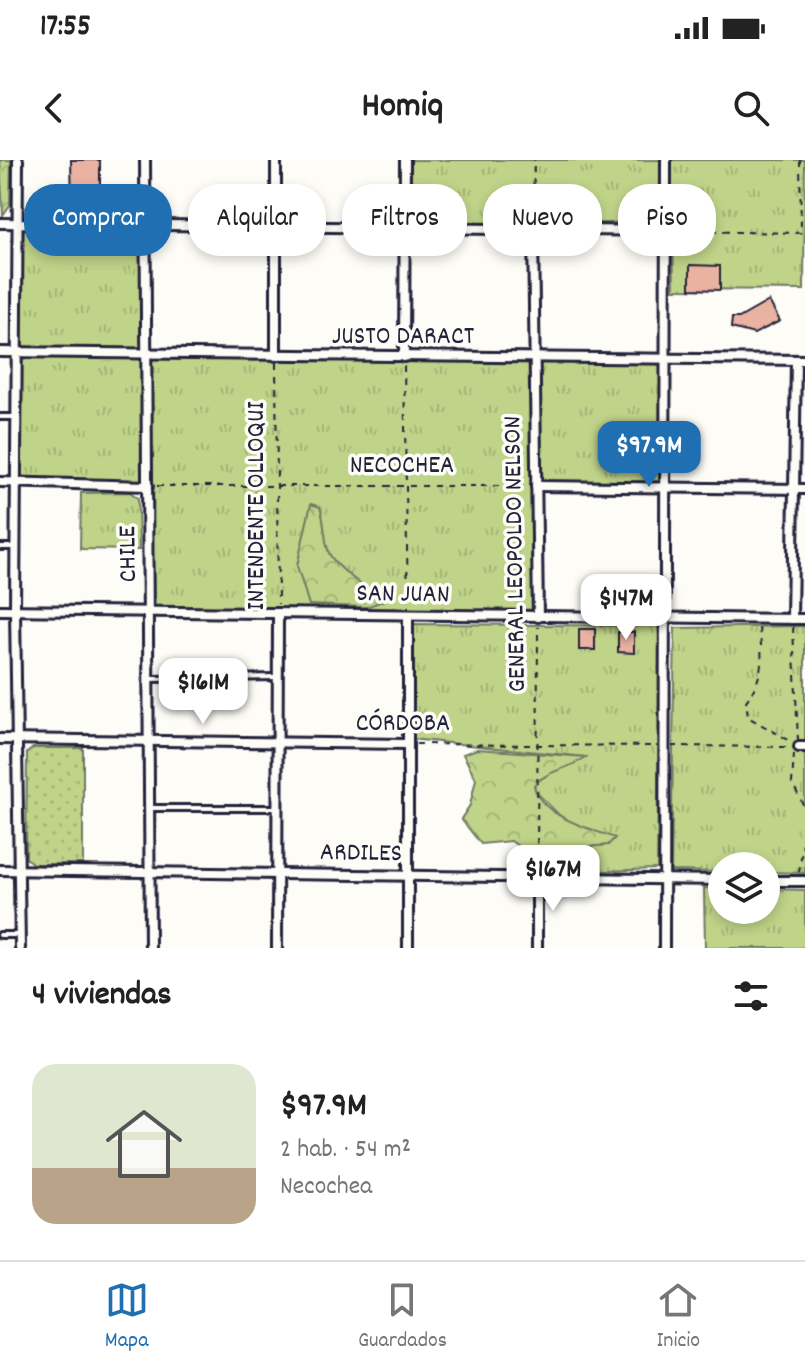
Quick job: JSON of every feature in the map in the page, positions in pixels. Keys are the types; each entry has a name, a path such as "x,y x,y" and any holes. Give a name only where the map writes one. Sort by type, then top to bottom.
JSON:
{"street":[{"path":"18,160 15,610 20,948"},
{"name":"CHILE","path":"145,160 145,184"},
{"path":"276,160 276,184"},
{"path":"405,160 405,184"},
{"path":"666,160 666,184"},
{"path":"0,223 24,223"},
{"name":"CHILE","path":"145,256 150,948"},
{"path":"275,256 276,356"},
{"path":"404,357 405,256"},
{"name":"GENERAL LEOPOLDO NELSON","path":"533,256 538,617"},
{"path":"664,948 666,256"},
{"name":"JUSTO DARACT","path":"0,352 800,360"},
{"path":"792,619 793,489 800,360"},
{"path":"0,482 148,486"},
{"path":"536,486 805,489"},
{"name":"SAN JUAN","path":"0,610 805,619"},
{"name":"INTENDENTE OLLOQUI","path":"277,948 275,808 278,613"},
{"path":"408,616 408,948"},
{"name":"CÓRDOBA","path":"0,739 407,744"},
{"name":"ARDILES","path":"0,870 708,880"},
{"path":"537,878 537,948"},
{"path":"780,881 801,881"}],"lane":[{"path":"0,417 17,417"},
{"path":"0,547 16,547"},
{"path":"150,679 278,677"},
{"path":"149,808 275,808"},
{"path":"0,935 20,935"}],"path":[{"path":"534,160 534,184"},
{"path":"716,232 803,233 800,160"},
{"name":"INTENDENTE OLLOQUI","path":"276,356 278,613"},
{"path":"404,357 408,616"},
{"name":"NECOCHEA","path":"148,486 536,486"},
{"name":"GENERAL LEOPOLDO NELSON","path":"537,878 538,617"},
{"path":"758,619 761,672 759,683 746,701 748,717 802,747"},
{"path":"792,619 802,747 790,770 795,794 805,808"},
{"name":"CÓRDOBA","path":"407,744 802,747"},
{"path":"801,881 805,828"}],"green space":[{"path":"0,160 11,160 10,205 3,215"},
{"path":"411,160 805,160 804,290 674,289 674,256 716,256 716,184 618,184 618,223 602,223 602,184 483,184 483,223 467,223 467,184 411,184"},
{"path":"18,223 24,223 24,256 145,256 147,354 666,359 665,487 536,487 538,617 150,613 148,486 17,482"},
{"path":"130,492 138,498 139,550 80,549 81,493"},
{"path":"311,504 320,507 327,545 336,563 383,601 366,607 309,605 297,566"},
{"path":"413,624 660,626 657,869 578,872 585,847 607,845 591,829 577,826 559,815 536,792 534,785 552,772 585,757 411,739"},
{"path":"805,626 805,873 780,872 780,852 708,852 708,872 671,871 675,628"},
{"path":"33,748 83,748 83,864 33,864 26,858 27,753"},
{"path":"477,749 586,757 534,785 538,796 555,813 615,838 608,845 585,847 578,872 518,872 522,849 511,841 481,844 461,819 470,805 476,779 463,754"},
{"path":"704,888 708,888 708,924 780,924 780,889 805,890 805,948 705,948"}],"building":[{"path":"71,160 100,160 100,184 72,184"},
{"path":"690,265 720,266 720,290 690,289"},
{"path":"769,301 780,321 754,334 731,328 732,318 739,318"},
{"path":"579,629 595,629 595,650 579,650"},
{"path":"618,632 634,632 634,653 618,652"}]}
